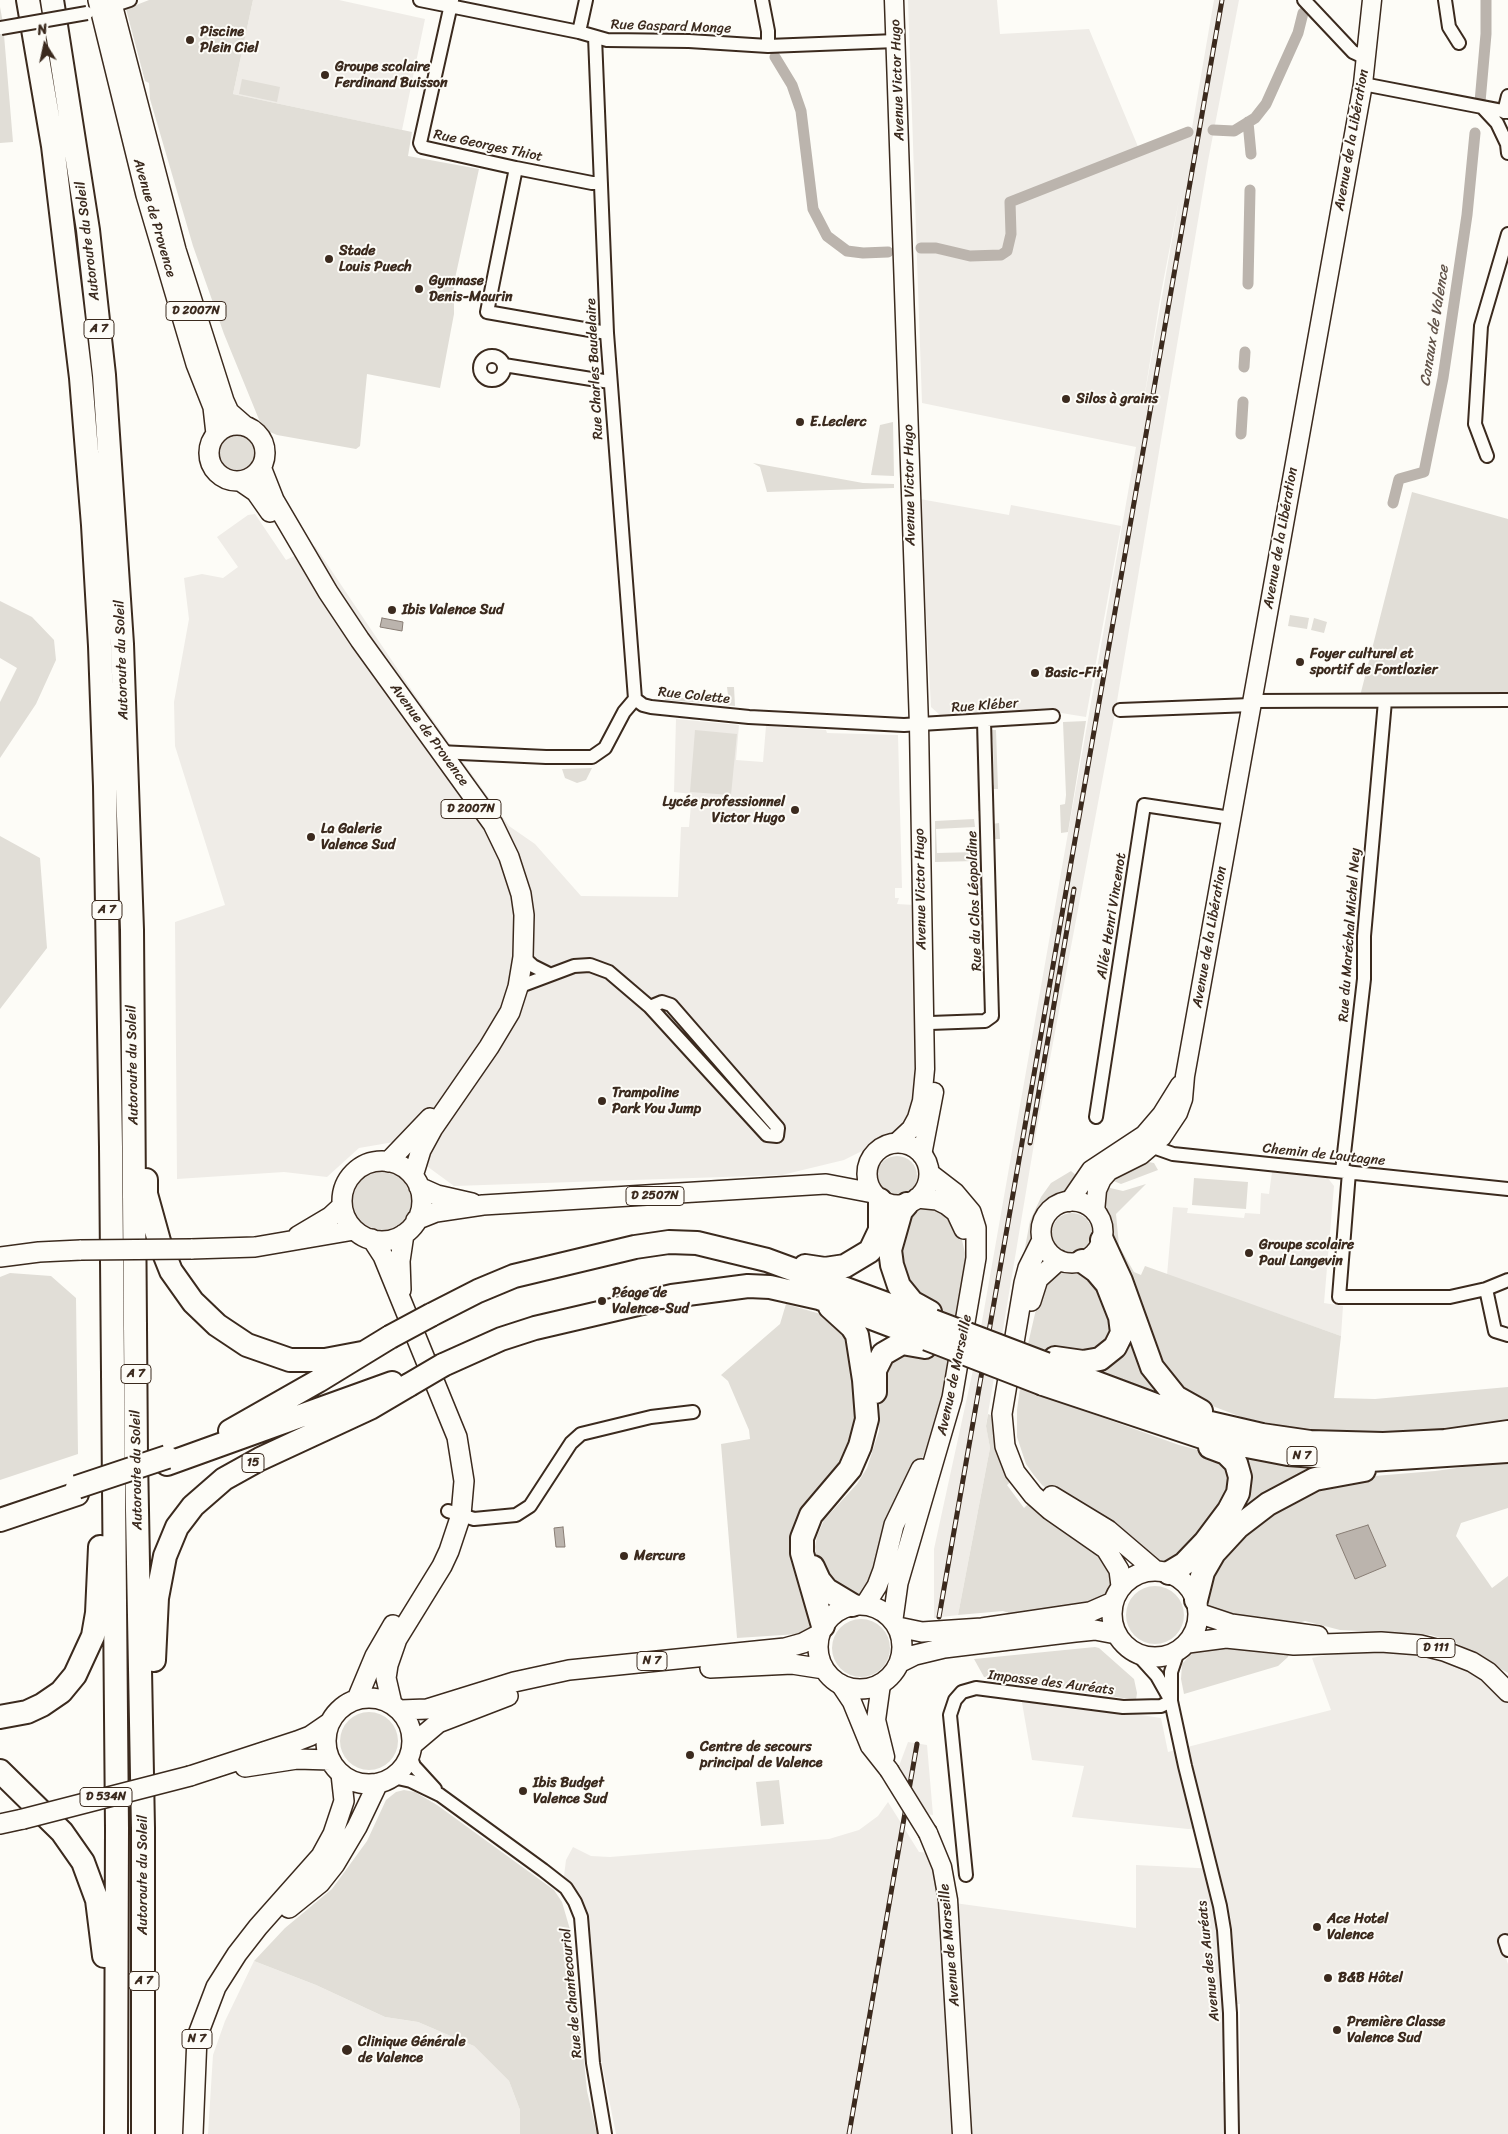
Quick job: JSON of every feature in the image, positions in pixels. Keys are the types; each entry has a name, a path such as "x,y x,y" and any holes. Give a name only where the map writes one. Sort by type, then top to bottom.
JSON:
{"highway":[{"name":"Autoroute du Soleil","path":"28,0 65,232 81,378 94,535 105,795 117,1828 115,2134"},
{"name":"Autoroute du Soleil","path":"52,0 88,230 104,375 122,644 132,930 136,1457 143,1818 143,2134"},
{"path":"132,930 146,1194 159,1241 171,1271 185,1292 209,1318 234,1337 264,1352 290,1360 312,1361 362,1353"},
{"path":"167,1461 214,1439 431,1315 478,1291 514,1276 635,1247 668,1242 697,1243 767,1260 825,1269 845,1266 859,1259 870,1250 880,1230 876,1196"},
{"path":"912,1201 901,1211 890,1250 892,1265 899,1286 930,1330"},
{"name":"N 7","path":"1102,1240 1120,1281 1145,1352 1152,1367 1168,1389 1197,1410 1310,1442"},
{"path":"767,1260 930,1330 999,1356"},
{"path":"1045,1368 1100,1359 1112,1350 1120,1338 1122,1329 1120,1317 1107,1284 1096,1271 1082,1261"},
{"name":"15","path":"143,1818 157,1598 165,1556 177,1527 208,1492 224,1479 370,1408 408,1382 446,1363 520,1332 699,1291 748,1286 770,1287 820,1298"},
{"path":"820,1298 930,1330"},
{"path":"820,1298 845,1320 857,1335 867,1404 864,1433 855,1458 844,1477 811,1515 802,1538 802,1553 822,1630"},
{"path":"858,1605 838,1598 819,1580 814,1570 810,1550 813,1533 822,1516 854,1480 868,1453 874,1431 875,1370 880,1358 891,1348 930,1330"},
{"name":"N 7","path":"930,1330 976,1338 999,1356 1045,1368 1193,1419 1262,1434 1310,1442 1506,1445"},
{"path":"0,1717 26,1712 42,1705 60,1692 75,1675 93,1636 97,1613 102,1495 112,1349"},
{"name":"N 7","path":"1045,1368 1107,1406 1205,1438 1256,1449 1318,1458 1370,1460 1506,1445"},
{"path":"0,1520 77,1491 408,1382"},
{"path":"1107,1406 1171,1433 1226,1452 1232,1457 1238,1469 1240,1484 1230,1510 1194,1554 1162,1572"},
{"name":"N 7","path":"1197,1606 1203,1572 1221,1544 1268,1504 1300,1485 1315,1479 1353,1471 1433,1466 1506,1445"},
{"path":"0,1512 77,1491"},
{"path":"0,1771 62,1832 83,1862 91,1882 101,1923 105,1963 107,2073 115,2134"}],"main road":[{"name":"Avenue Victor Hugo","path":"894,0 919,725 925,1069 917,1118 910,1129 896,1143"},
{"name":"Avenue de la Libération","path":"1095,1212 1097,1190 1102,1179 1149,1140 1185,1076 1362,84 1372,0"},
{"name":"Avenue de Provence","path":"106,5 176,250 224,401 229,412 245,426"},
{"name":"Avenue de Provence","path":"106,5 146,195 196,364 213,407 216,434"},
{"path":"229,426 245,426 253,430 264,444 264,460 261,467 248,479 240,481 222,477 212,467 208,453 216,434 229,426"},
{"name":"Avenue de Provence","path":"261,467 274,500 328,592 439,752 493,824 516,875 524,915 523,957 518,986 510,1012 426,1141 416,1182"},
{"name":"Avenue de Provence","path":"240,481 254,490 266,505 336,621 487,830 505,869 513,896 516,937 513,970 496,1020 478,1051 425,1124 388,1162"},
{"name":"Avenue Victor Hugo","path":"922,1155 934,1098 930,1023 924,969"},
{"name":"Avenue de la Libération","path":"1069,1202 1091,1170 1149,1140"},
{"path":"896,1143 914,1148 922,1155 929,1173 926,1187 912,1201 897,1205 876,1196 868,1184 868,1165 871,1158 882,1148 896,1143"},
{"path":"403,1307 400,1280 410,1227 421,1205 416,1182 398,1164 388,1162 370,1163 351,1176 345,1186 342,1206 346,1219 354,1230 372,1239 388,1240 410,1227"},
{"name":"D 2507N","path":"826,1184 868,1165"},
{"name":"Avenue de Marseille","path":"895,1623 898,1584 952,1398 976,1258 976,1228 970,1212 955,1192 929,1173"},
{"name":"D 2507N","path":"416,1182 437,1195 483,1205"},
{"name":"D 2507N","path":"410,1227 436,1212 483,1205 826,1184 876,1196"},
{"name":"Avenue de Marseille","path":"858,1605 877,1586 894,1525 940,1425 969,1277 969,1246 959,1218 952,1208 942,1203 912,1201"},
{"path":"1042,1240 1046,1248 1059,1260 1066,1262 1082,1261 1094,1253 1102,1240 1102,1225 1095,1212 1079,1202 1060,1204 1047,1215 1043,1223 1042,1240 1028,1268 1024,1283 1002,1414 1005,1446 1016,1472 1033,1495 1050,1510 1106,1549 1119,1570 1112,1624 1116,1634 1122,1643 1138,1655 1158,1658 1183,1647 1194,1634 1197,1606 1185,1584 1162,1572 1108,1530 1063,1504 1040,1487 1026,1471 1018,1456 1012,1427 1012,1411 1028,1316 1038,1279 1059,1260"},
{"path":"281,1244 312,1229 342,1206"},
{"path":"0,1257 39,1252 81,1250 255,1247 354,1230"},
{"path":"372,1239 383,1256 440,1401 457,1437 464,1482 442,1566 398,1639 388,1665 386,1678 396,1707 410,1726 411,1750 400,1771 386,1780 365,1784 352,1781 335,1767 326,1748 326,1735 329,1724 336,1713 346,1704 358,1699 376,1698 396,1707"},
{"path":"358,1699 389,1630 431,1561 455,1513"},
{"path":"895,1623 902,1645 899,1663 895,1672 881,1684 868,1688 854,1688 840,1684 824,1668 819,1652 822,1630 839,1610 858,1605 875,1607 895,1623 922,1632 982,1628 1090,1612 1117,1594 1131,1578 1143,1572 1162,1572"},
{"name":"D 111","path":"1197,1606 1231,1624 1295,1632 1352,1642"},
{"name":"N 7","path":"396,1707 427,1710 514,1682 560,1672 785,1648 802,1643 822,1630"},
{"path":"899,1663 916,1655 972,1645 1095,1630 1116,1634"},
{"name":"D 111","path":"1183,1647 1219,1638 1294,1645 1352,1642 1403,1643 1444,1650 1472,1662 1488,1672 1508,1692"},
{"name":"N 7","path":"411,1750 438,1723 488,1703 555,1684 737,1666 792,1664 824,1668"},
{"name":"Avenue de Marseille","path":"840,1684 852,1702 870,1746 889,1770 928,1833 942,1866 948,1900 962,2134"},
{"name":"Avenue de Marseille","path":"881,1684 876,1720 879,1741 889,1770"},
{"name":"D 534N","path":"0,1824 190,1776 310,1736 329,1724"},
{"name":"D 534N","path":"190,1776 297,1759 335,1767"},
{"name":"N 7","path":"192,2134 197,2037 216,1987 237,1954 258,1927 321,1856 333,1834 344,1801 335,1767"},
{"name":"N 7","path":"258,1927 291,1907 320,1883 335,1864 386,1780"}],"street":[{"name":"Rue Gaspard Monge","path":"420,0 451,4 595,37 627,42 689,41 768,46 896,41"},
{"path":"579,32 586,0"},
{"path":"762,0 768,31 768,46"},
{"path":"1304,0 1352,52 1366,58"},
{"path":"1444,0 1449,27 1458,43"},
{"name":"Rue Georges Thiot","path":"451,4 420,143 422,147 516,168 592,183 601,183"},
{"path":"0,28 106,5"},
{"name":"Rue Charles Baudelaire","path":"595,37 607,333 635,699"},
{"path":"1362,84 1506,112 1508,96"},
{"path":"1483,108 1497,123 1507,144 1508,153"},
{"path":"516,168 487,312 607,333"},
{"path":"1487,456 1475,424 1482,326 1508,234"},
{"path":"504,365 610,382"},
{"path":"439,752 482,755 592,757 606,748 624,712 635,699"},
{"name":"Rue Colette","path":"635,699 643,705 651,707 749,717 919,725"},
{"path":"1120,710 1252,703 1508,700"},
{"name":"Rue du Maréchal Michel Ney","path":"1385,701 1364,936 1364,979 1346,1172 1339,1297 1450,1297 1486,1289"},
{"name":"Rue Kléber","path":"919,725 1053,716"},
{"name":"Rue du Clos Léopoldine","path":"930,1023 985,1021 992,1016 984,721"},
{"path":"457,775 462,765 469,759 482,755"},
{"name":"Allée Henri Vincenot","path":"1096,1118 1144,805 1231,818"},
{"path":"523,957 533,966 549,974"},
{"path":"518,986 574,966 598,967 618,979 650,1007 767,1136 776,1136 778,1128 671,1005 662,1002 650,1007"},
{"name":"Chemin de Lautagne","path":"1149,1140 1173,1154 1508,1189"},
{"path":"1508,1280 1486,1289 1494,1331 1508,1335"},
{"path":"455,1513 474,1519 508,1517 524,1512 530,1506 571,1443 581,1434 651,1417 693,1412"},
{"name":"Avenue des Auréats","path":"1183,1647 1171,1672 1171,1701 1184,1762 1220,1906 1230,2013 1232,2134"},
{"name":"Avenue des Auréats","path":"1138,1655 1157,1676 1171,1701"},
{"name":"Impasse des Auréats","path":"966,1875 950,1715 955,1700 962,1692 976,1688 1123,1707 1162,1706 1171,1701"},
{"name":"Rue de Chantecouriol","path":"411,1750 414,1766 440,1795"},
{"name":"Rue de Chantecouriol","path":"386,1780 411,1781 440,1795 566,1888 575,1902 581,1917 593,2063 605,2134"}],"shaded area":[{"name":"Stade Louis Puech","path":"149,0 253,0 233,94 412,132 408,156 479,169 454,283 454,314 440,388 367,374 360,446 356,449 277,435 268,431 260,422 224,334 193,246 150,99 149,83 145,81 126,9"},
{"name":"Groupe scolaire Ferdinand Buisson","path":"253,0 339,0 425,19 402,130 233,94"},
{"path":"908,0 997,0 1000,34 1089,29 1139,149 1150,147 1178,130 1192,128 1214,0 1239,0 1208,161 1116,707 1034,1144 1002,1335 981,1327 1136,447 922,403","holes":["1179,200 1143,405 1161,293"]},
{"path":"0,7 13,142 0,143"},
{"path":"242,79 280,87 277,102 239,94"},
{"path":"893,422 894,476 871,475 880,425"},
{"path":"237,434 244,435 250,439 254,445 254,459 250,465 244,469 237,470 230,469 224,465 220,459 219,452 220,445 224,439 230,435"},
{"path":"753,463 863,483 894,484 894,488 767,492 760,467"},
{"path":"1412,492 1508,519 1508,700 1359,700"},
{"path":"920,499 1009,515 1011,505 1121,526 1086,717 1049,711 941,716 931,707"},
{"path":"255,514 286,560 315,546 413,692 509,826 535,844 581,896 678,897 681,827 689,827 692,794 674,792 676,719 739,725 736,760 763,762 766,726 826,730 827,733 898,735 902,888 895,888 895,898 899,898 897,904 914,905 916,1090 912,1110 894,1135 844,1160 782,1175 454,1186 394,1142 359,1148 327,1177 284,1172 177,1179 175,922 225,905 175,746 174,702 189,619 184,578 202,574 223,578 238,567 217,537 248,515"},
{"path":"0,601 32,617 54,640 56,660 36,704 0,758 0,702 17,668 0,658"},
{"path":"1290,615 1309,618 1307,629 1288,626"},
{"path":"382,618 403,622 402,631 380,627"},
{"path":"1314,618 1327,622 1324,633 1311,630"},
{"path":"727,687 734,687 735,706 724,705 728,695"},
{"path":"725,695 721,704 665,700 665,699"},
{"path":"1086,721 1068,832 1061,833 1060,805 1065,804 1066,795 1063,722"},
{"path":"695,730 737,734 731,795 690,792"},
{"path":"992,730 996,730 998,789 993,789 990,786 994,785 993,740 989,739"},
{"path":"976,732 979,732 981,811 978,811"},
{"path":"592,768 586,780 577,783 565,778 562,769"},
{"path":"974,819 975,827 936,829 937,853 976,852 976,861 935,862 935,821"},
{"path":"999,823 1000,839 994,839 992,824"},
{"path":"0,836 40,858 47,948 0,1009"},
{"path":"979,844 983,845 983,896 980,896"},
{"path":"981,906 983,906 986,965 982,966"},
{"path":"901,1156 908,1159 914,1165 917,1176 916,1184 908,1193 901,1196 893,1196 886,1193 878,1184 877,1172 880,1165 889,1157"},
{"path":"1143,1161 1154,1163 1158,1170 1121,1184 1111,1180"},
{"path":"1071,1171 1077,1176 1066,1193 1045,1203 1035,1219 1032,1243 1027,1255 1024,1253 1030,1221 1041,1197 1051,1183"},
{"path":"382,1172 393,1174 406,1185 411,1201 409,1212 398,1225 382,1230 371,1228 358,1217 353,1201 355,1190 366,1177"},
{"name":"Groupe scolaire Paul Langevin","path":"1272,1172 1327,1177 1334,1186 1324,1303 1343,1306 1341,1336 1167,1275 1173,1207 1188,1208 1187,1213 1244,1218 1245,1213 1260,1214 1261,1193 1269,1194"},
{"path":"1194,1178 1248,1182 1246,1209 1192,1205"},
{"path":"1146,1184 1116,1214 1119,1246 1134,1272 1141,1275 1145,1266 1341,1336 1334,1398 1375,1399 1508,1387 1508,1422 1396,1434 1310,1431 1244,1418 1202,1402 1174,1381 1163,1365 1112,1237 1109,1220 1103,1207 1106,1187 1123,1191"},
{"path":"920,1205 941,1207 959,1227 965,1253 966,1268 957,1316 923,1303 910,1294 898,1242 910,1211"},
{"path":"1076,1213 1083,1216 1089,1222 1092,1233 1091,1241 1083,1250 1076,1253 1068,1253 1061,1250 1053,1241 1052,1229 1055,1222 1064,1214"},
{"path":"1055,1271 1080,1271 1096,1280 1115,1333 1096,1354 1048,1351 1028,1344 1042,1283"},
{"path":"10,1273 51,1276 76,1298 78,1454 0,1480 0,1277"},
{"path":"786,1304 824,1315 847,1332 861,1409 851,1458 809,1508 812,1623 807,1631 798,1634 737,1638 721,1444 750,1439 749,1430 728,1381 721,1375 780,1324"},
{"path":"1128,1335 1168,1399 1092,1369"},
{"path":"923,1352 950,1361 936,1425 867,1590 859,1595 843,1594 817,1561 815,1547 817,1536 824,1520 857,1484 867,1468 879,1431 880,1380 893,1353"},
{"path":"973,1370 994,1378 986,1425 990,1448 958,1615 934,1618 934,1549"},
{"path":"1020,1388 1179,1445 1218,1455 1232,1471 1224,1506 1172,1563 1154,1561 1058,1497 1042,1485 1033,1474 1026,1464 1017,1437 1017,1410"},
{"path":"988,1414 998,1418 1015,1478 1007,1485 1024,1508 1033,1499 1108,1562 1112,1586 1100,1603 1014,1615 1003,1611 958,1615 990,1448 986,1426"},
{"path":"1241,1454 1330,1465 1242,1518"},
{"path":"1508,1461 1508,1508 1461,1523 1456,1536 1492,1588 1508,1576 1508,1673 1456,1643 1431,1635 1340,1630 1305,1621 1291,1625 1223,1614 1213,1610 1207,1604 1205,1592 1217,1557 1299,1493 1350,1478 1435,1471"},
{"path":"1368,1525 1386,1566 1355,1579 1336,1535"},
{"path":"563,1527 565,1547 556,1547 554,1528"},
{"path":"1149,1586 1161,1586 1176,1594 1184,1609 1184,1621 1176,1636 1161,1644 1149,1644 1134,1636 1126,1621 1126,1609 1134,1594"},
{"path":"855,1619 867,1619 882,1627 890,1642 890,1654 882,1669 867,1677 855,1677 840,1669 832,1654 832,1642 840,1627"},
{"path":"1203,1646 1290,1649 1288,1657 1278,1666 1184,1694 1181,1679 1182,1664 1193,1652"},
{"path":"1099,1648 1134,1679 1137,1693 1136,1700 984,1677 974,1659"},
{"path":"1348,1650 1412,1651 1434,1656 1468,1670 1508,1702 1508,1940 1501,1943 1508,1964 1508,2134 616,2134 597,2039 590,1931 586,1912 576,1891 564,1876 566,1860 573,1847 591,1856 610,1857 829,1839 859,1830 878,1816 888,1802 919,1852 929,1853 940,1901 1136,1928 1136,1865 1218,1869 1207,1828 1188,1829 1072,1817 1084,1766 1032,1760 1021,1697 1161,1718 1168,1752 1331,1710 1312,1658","holes":["1240,2004 1240,2080 1222,2082 1223,2005"]},
{"path":"363,1712 375,1712 385,1716 394,1725 398,1747 390,1762 375,1770 363,1770 353,1766 344,1757 340,1747 340,1735 344,1725 353,1716"},
{"path":"908,1742 927,1745 933,1815 926,1814 899,1766"},
{"path":"779,1780 784,1824 761,1826 756,1782"},
{"path":"404,1790 415,1792 437,1805 554,1890 562,1902 571,1933 587,2091 597,2134 520,2134 520,2110 509,2081 474,2046 418,2022 385,2017 316,1985 254,1961 285,1928 332,1889 367,1841 386,1800 396,1792"},
{"name":"Clinique Générale de Valence","path":"254,1961 316,1985 385,2017 418,2022 474,2046 509,2081 520,2110 520,2134 208,2134 213,2055 225,2021"}],"waterway":[{"name":"Canaux de Valence","path":"1480,102 1486,34 1486,0"},
{"path":"1213,130 1234,131 1255,118 1266,104 1298,33 1303,13"},
{"path":"775,57 792,85 801,111 813,209 827,236 847,251 863,253 888,252"},
{"path":"1248,122 1251,154"},
{"path":"921,248 936,248 970,256 1001,255 1007,251 1011,234 1010,202 1188,132"},
{"name":"Canaux de Valence","path":"1393,503 1399,479 1424,472 1443,378 1467,215 1475,133"},
{"path":"1248,284 1250,190"},
{"path":"1244,367 1245,352"},
{"path":"1241,434 1243,402"}],"railway":[{"path":"939,1617 1222,0"},
{"path":"1030,1143 1074,889"},
{"path":"849,2134 917,1744"}],"place":[{"name":"Piscine Plein Ciel","path":"190,40"},
{"name":"Groupe scolaire Ferdinand Buisson","path":"325,75"},
{"name":"Stade Louis Puech","path":"329,259"},
{"name":"Gymnase Denis-Maurin","path":"419,289"},
{"name":"Silos à grains","path":"1066,399"},
{"name":"E.Leclerc","path":"800,422"},
{"name":"Ibis Valence Sud","path":"392,610"},
{"name":"Foyer culturel et sportif de Fontlozier","path":"1300,662"},
{"name":"Basic-Fit","path":"1035,673"},
{"name":"Lycée professionnel Victor Hugo","path":"795,810"},
{"name":"La Galerie Valence Sud","path":"311,837"},
{"name":"Trampoline Park You Jump","path":"602,1101"},
{"name":"Groupe scolaire Paul Langevin","path":"1249,1253"},
{"name":"Péage de Valence-Sud","path":"602,1301"},
{"name":"Mercure","path":"624,1556"},
{"name":"Centre de secours principal de Valence","path":"690,1755"},
{"name":"Ibis Budget Valence Sud","path":"523,1791"},
{"name":"Ace Hotel Valence","path":"1317,1927"},
{"name":"B&B Hôtel","path":"1328,1978"},
{"name":"Première Classe Valence Sud","path":"1337,2030"},
{"name":"Clinique Générale de Valence","path":"347,2050"}]}
